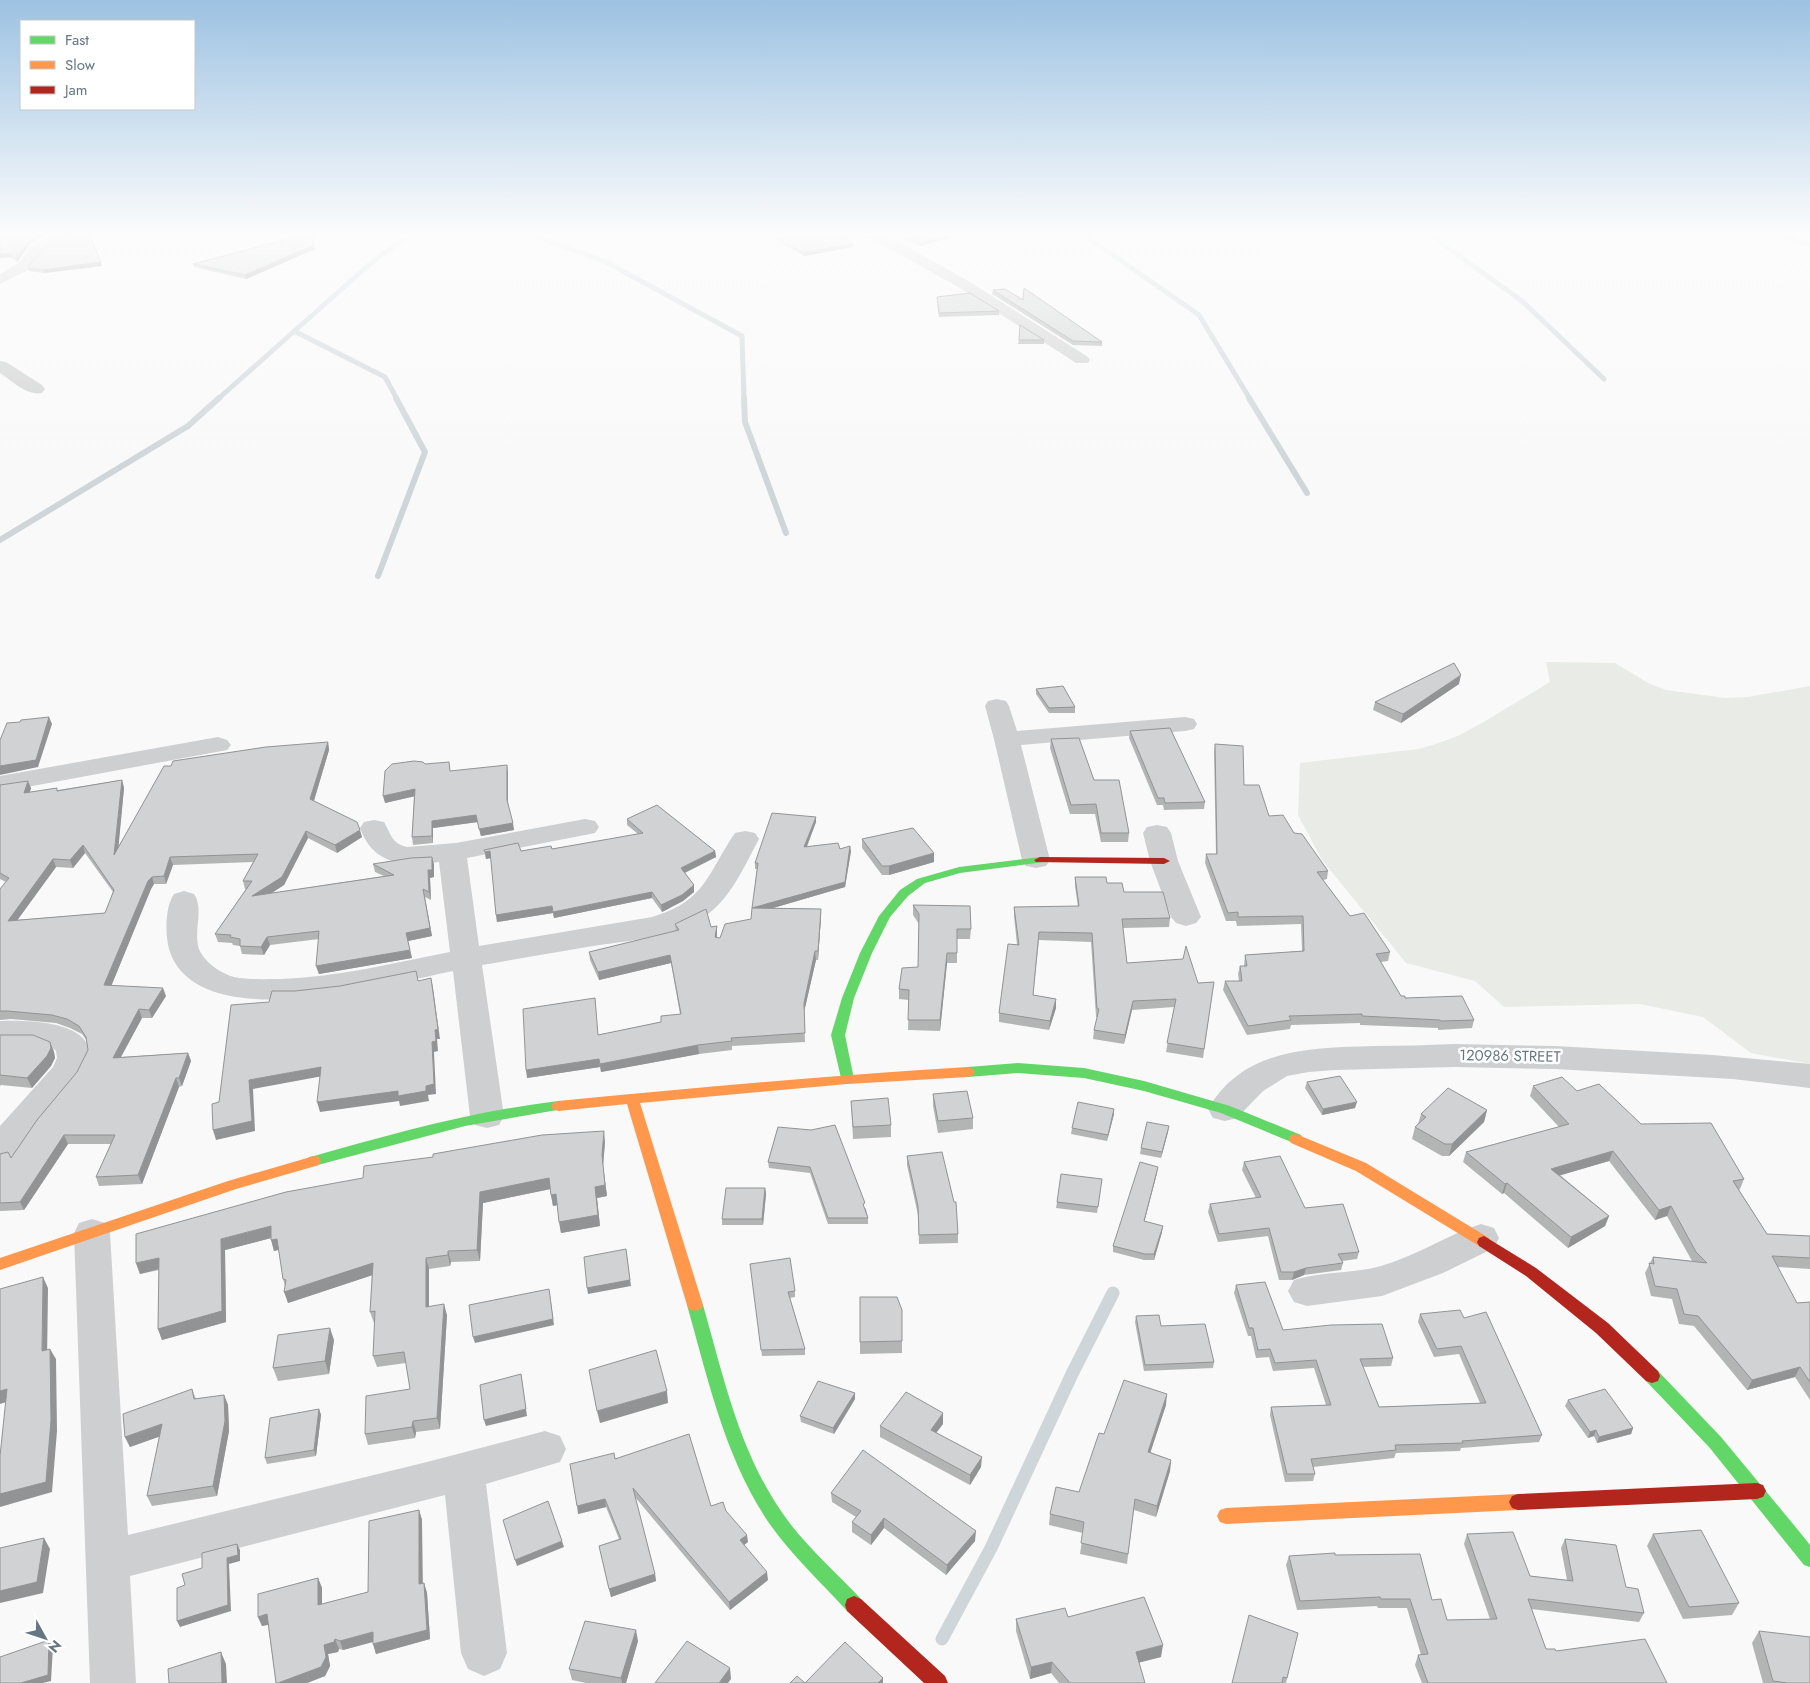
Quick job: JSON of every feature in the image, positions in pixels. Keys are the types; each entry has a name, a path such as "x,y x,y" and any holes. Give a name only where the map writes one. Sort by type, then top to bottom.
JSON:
{"street":[{"path":"1006,311 1082,360"},
{"path":"0,366 36,389"},
{"path":"997,706 1007,739 1036,860"},
{"path":"1007,739 1185,724"},
{"path":"0,784 218,745"},
{"path":"374,828 380,843 393,852 403,855 420,855 452,852 585,827"},
{"path":"1157,833 1164,861 1186,917"},
{"path":"184,900 181,943 192,964 208,978 226,986 255,990 335,984 468,958 656,926 683,917 710,897 720,886 746,839"},
{"path":"452,852 468,958 487,1116"},
{"path":"847,1079 838,1034 848,998 866,953 885,916 904,893 921,881 988,865 1036,860 1164,861"},
{"path":"0,1032 20,1030 59,1036 68,1043 74,1056 67,1072 0,1149"},
{"name":"120986 STREET","path":"1225,1109 1240,1092 1269,1071 1309,1060 1443,1055 1538,1056 1752,1069 1810,1076"},
{"path":"0,1264 233,1185 366,1146 487,1116 540,1108 847,1079 1018,1068 1084,1073 1144,1086 1225,1109 1361,1167 1481,1238 1530,1272 1602,1328 1680,1403 1757,1491 1810,1559"},
{"path":"632,1099 748,1469 775,1517 792,1538 860,1611 938,1683"},
{"path":"92,1233 113,1683"},
{"path":"1307,1291 1382,1281 1430,1263 1481,1238"},
{"path":"108,1561 545,1449"},
{"path":"464,1471 484,1653"},
{"path":"1226,1516 1757,1491"}],"shaded area":[{"path":"1546,662 1615,663 1648,683 1666,690 1725,698 1748,697 1810,686 1810,1064 1751,1053 1703,1017 1640,1004 1504,1007 1475,981 1406,963 1322,860 1298,815 1300,763 1418,749 1460,735 1550,682"}],"building":[{"path":"939,311 999,311 939,313"},
{"path":"1025,311 1057,311 1102,342 1073,341"},
{"path":"1020,325 1044,340 1019,340"},
{"path":"1454,663 1461,675 1403,714 1375,702"},
{"path":"1063,686 1075,707 1049,708 1036,689"},
{"path":"49,717 36,760 0,766 0,740 7,723"},
{"path":"1170,728 1205,802 1165,803 1164,798 1158,798 1130,731"},
{"path":"1079,738 1094,780 1119,780 1129,833 1101,833 1096,804 1071,805 1051,739"},
{"path":"328,742 310,799 357,822 360,830 335,845 306,831 282,877 252,896 394,875 373,864 432,857 432,870 428,870 429,892 423,889 430,928 406,933 410,950 316,966 319,931 267,937 261,947 240,946 240,939 230,937 231,935 215,934 252,881 243,881 258,854 170,857 164,876 152,877 148,881 104,985 163,988 149,1010 139,1009 113,1058 188,1053 179,1078 176,1078 138,1175 96,1177 115,1135 64,1135 20,1202 0,1203 0,1154 8,1152 11,1158 37,1120 77,1072 88,1050 86,1037 79,1026 67,1019 52,1015 0,1011 0,889 9,878 0,873 0,785 28,781 24,793 57,788 57,791 122,780 114,855 164,766 171,766 173,761 266,747","holes":["83,845 114,890 105,913 8,921 53,859 70,860"]},
{"path":"1215,744 1243,746 1244,785 1259,785 1269,816 1283,815 1294,833 1302,834 1328,871 1317,872 1350,916 1364,913 1390,952 1376,954 1401,996 1405,996 1405,998 1462,996 1474,1020 1441,1021 1362,1016 1362,1014 1289,1016 1291,1020 1248,1026 1225,981 1242,981 1240,966 1247,966 1245,955 1304,951 1303,916 1238,917 1238,912 1228,913 1206,854 1217,854"},
{"path":"414,761 425,764 449,762 450,771 507,765 507,800 513,823 479,829 476,815 432,821 432,836 412,837 415,789 383,796 385,771 392,764"},
{"path":"657,805 715,851 681,868 694,885 682,895 661,905 652,892 553,912 552,906 496,915 490,851 485,852 484,850 518,843 521,851 551,846 552,849 643,833 627,819"},
{"path":"772,813 816,817 804,847 838,843 840,849 850,846 845,882 752,908 758,863 755,863"},
{"path":"913,828 934,853 889,866 882,866 862,839"},
{"path":"1075,877 1106,877 1107,883 1122,883 1124,892 1163,892 1170,918 1122,919 1127,963 1183,959 1186,946 1198,983 1214,982 1204,1049 1167,1043 1176,999 1133,1001 1125,1035 1094,1030 1099,1009 1097,1008 1092,933 1039,932 1033,995 1056,999 1050,1021 999,1013 1008,944 1019,945 1014,907 1079,906"},
{"path":"913,905 970,906 971,929 957,929 957,953 947,953 940,1020 908,1020 909,990 899,989 902,968 918,967 919,914"},
{"path":"752,908 821,909 818,951 815,951 804,1003 805,1033 731,1038 732,1041 698,1045 600,1064 599,1059 526,1070 523,1009 595,998 598,1035 661,1022 661,1016 681,1014 670,955 598,972 589,952 679,930 675,924 706,909 711,927 717,926 715,937 720,938 725,924 751,919"},
{"path":"416,971 418,981 431,978 438,1029 435,1030 436,1041 432,1042 434,1084 426,1086 426,1091 398,1096 398,1091 317,1102 321,1067 249,1080 252,1121 213,1130 212,1104 219,1102 231,1005 269,1002 272,991 295,991 340,986"},
{"path":"0,1035 33,1035 50,1042 51,1048 47,1056 27,1078 0,1075"},
{"path":"1340,1076 1357,1102 1323,1109 1307,1082"},
{"path":"1562,1077 1577,1091 1599,1084 1641,1124 1711,1123 1744,1179 1733,1181 1767,1234 1810,1236 1810,1258 1772,1256 1797,1303 1810,1302 1810,1382 1800,1367 1752,1380 1698,1316 1684,1314 1677,1289 1655,1286 1649,1263 1654,1264 1653,1257 1707,1263 1696,1252 1671,1206 1659,1210 1613,1151 1551,1169 1609,1216 1571,1237 1507,1183 1505,1184 1466,1152 1569,1124 1533,1086"},
{"path":"1448,1088 1487,1110 1452,1144 1445,1144 1415,1127 1426,1117 1421,1114"},
{"path":"967,1091 973,1118 938,1121 933,1094"},
{"path":"888,1098 891,1125 853,1127 851,1101"},
{"path":"1078,1102 1114,1109 1108,1135 1072,1128"},
{"path":"1147,1122 1169,1126 1162,1152 1141,1148"},
{"path":"835,1125 865,1203 863,1204 868,1218 828,1218 810,1167 768,1162 778,1127 811,1130"},
{"path":"604,1131 602,1155 605,1185 595,1187 598,1215 559,1222 556,1194 551,1195 549,1178 480,1192 477,1250 448,1251 448,1255 426,1258 426,1307 444,1304 437,1418 413,1421 412,1427 365,1434 366,1396 410,1389 404,1352 373,1356 375,1311 370,1312 373,1263 284,1292 286,1280 283,1279 277,1239 271,1240 271,1226 221,1239 222,1311 158,1329 159,1258 136,1263 136,1234 286,1192 363,1178 364,1166 433,1157 433,1154 542,1135"},
{"path":"942,1152 954,1202 956,1202 958,1234 919,1235 918,1206 907,1156"},
{"path":"1280,1156 1305,1208 1343,1204 1359,1252 1338,1254 1343,1263 1306,1268 1294,1272 1281,1272 1269,1228 1219,1234 1210,1204 1261,1197 1244,1162"},
{"path":"1140,1162 1158,1167 1144,1221 1163,1226 1154,1254 1145,1254 1113,1246"},
{"path":"1061,1174 1102,1179 1098,1207 1057,1202"},
{"path":"726,1188 765,1188 762,1219 722,1219"},
{"path":"626,1249 630,1280 587,1288 584,1257"},
{"path":"790,1258 795,1291 788,1292 805,1349 761,1350 750,1264"},
{"path":"43,1277 42,1351 50,1349 51,1420 46,1482 0,1494 0,1456 7,1389 0,1391 0,1289"},
{"path":"1265,1282 1283,1330 1331,1325 1382,1324 1393,1358 1360,1359 1379,1407 1486,1403 1461,1346 1437,1349 1420,1314 1460,1310 1464,1318 1486,1312 1542,1435 1462,1441 1463,1443 1395,1445 1396,1450 1311,1459 1315,1474 1287,1474 1271,1407 1331,1405 1316,1360 1275,1363 1270,1349 1258,1350 1253,1328 1249,1328 1236,1285"},
{"path":"549,1289 553,1319 473,1337 469,1305"},
{"path":"860,1297 897,1297 902,1310 902,1341 860,1342"},
{"path":"1159,1315 1161,1326 1205,1324 1214,1362 1145,1365 1136,1316"},
{"path":"330,1328 325,1361 273,1368 278,1335"},
{"path":"656,1350 667,1391 597,1411 589,1370"},
{"path":"521,1374 526,1409 484,1420 480,1385"},
{"path":"1124,1380 1167,1394 1148,1452 1171,1460 1157,1506 1135,1499 1128,1554 1081,1543 1084,1522 1050,1514 1056,1487 1079,1492 1099,1433 1104,1434"},
{"path":"818,1381 855,1393 833,1428 800,1416"},
{"path":"192,1389 194,1399 224,1395 225,1421 213,1486 147,1496 162,1424 125,1437 123,1414"},
{"path":"1605,1389 1633,1428 1599,1437 1596,1430 1590,1432 1568,1400"},
{"path":"906,1392 943,1413 931,1430 982,1457 970,1475 880,1426"},
{"path":"319,1409 314,1450 265,1458 270,1418"},
{"path":"689,1434 711,1506 723,1502 726,1511 747,1535 740,1540 767,1572 729,1602 633,1488 655,1574 609,1589 599,1546 621,1539 605,1499 577,1506 570,1464 614,1453 615,1459"},
{"path":"863,1450 976,1531 947,1565 884,1518 871,1535 852,1522 861,1511 831,1493"},
{"path":"548,1501 562,1541 515,1560 503,1520"},
{"path":"419,1510 419,1584 424,1583 427,1630 373,1644 373,1632 340,1641 335,1639 334,1642 324,1645 326,1657 321,1667 276,1683 267,1614 258,1617 258,1594 318,1578 318,1605 368,1592 369,1521"},
{"path":"1701,1530 1739,1603 1689,1607 1653,1534"},
{"path":"1513,1532 1530,1576 1573,1581 1565,1539 1616,1545 1626,1587 1638,1589 1644,1613 1528,1599 1546,1649 1555,1649 1556,1651 1645,1639 1667,1683 1428,1683 1418,1655 1428,1654 1410,1599 1381,1599 1380,1597 1300,1601 1289,1556 1335,1553 1335,1555 1420,1554 1432,1600 1441,1599 1447,1620 1497,1619 1467,1534"},
{"path":"44,1538 37,1582 0,1591 0,1548"},
{"path":"237,1544 238,1555 227,1558 228,1605 177,1621 177,1588 185,1585 182,1574 202,1568 202,1553"},
{"path":"1144,1597 1163,1645 1136,1652 1145,1683 1070,1683 1052,1662 1031,1667 1016,1619 1065,1608 1068,1617"},
{"path":"1249,1615 1298,1633 1287,1678 1283,1677 1282,1683 1232,1683"},
{"path":"585,1621 636,1630 621,1678 569,1669"},
{"path":"1759,1631 1810,1637 1810,1683 1773,1681"},
{"path":"49,1640 48,1675 21,1683 0,1683 0,1657"},
{"path":"687,1641 730,1668 719,1683 655,1683"},
{"path":"845,1642 883,1678 878,1683 805,1683"},
{"path":"221,1652 222,1683 169,1683 168,1669"},
{"path":"797,1676 805,1683 790,1683"}],"waterway":[{"path":"294,331 317,311"},
{"path":"695,311 742,336 744,399"},
{"path":"1193,311 1199,315 1250,399"},
{"path":"1532,311 1604,379"},
{"path":"218,399 294,331"},
{"path":"294,331 385,377 397,399"},
{"path":"0,540 188,426 219,398"},
{"path":"378,576 425,452 396,398"},
{"path":"744,398 745,422 786,533"},
{"path":"1249,398 1307,493"},
{"path":"942,1639 991,1548 1072,1374 1113,1293"}],"traffic: fast":[{"path":"847,1079 838,1035 848,998 866,953 885,916 904,893 921,881 959,870 1040,860"},
{"path":"968,1072 1018,1068 1084,1073 1144,1086 1225,1109 1296,1139"},
{"path":"314,1161 465,1121 558,1106"},
{"path":"695,1305 727,1415 760,1494 793,1540 854,1605"},
{"path":"1652,1376 1715,1442 1810,1559"}],"traffic: slow":[{"path":"558,1106 847,1079 968,1072"},
{"path":"632,1099 695,1305"},
{"path":"1296,1139 1361,1167 1484,1242"},
{"path":"0,1264 233,1185 314,1161"},
{"path":"1226,1516 1518,1502"}],"traffic: jam":[{"path":"1040,860 1164,861"},
{"path":"1484,1242 1531,1272 1602,1328 1652,1376"},
{"path":"1518,1502 1757,1491"},
{"path":"854,1605 938,1683"}]}
